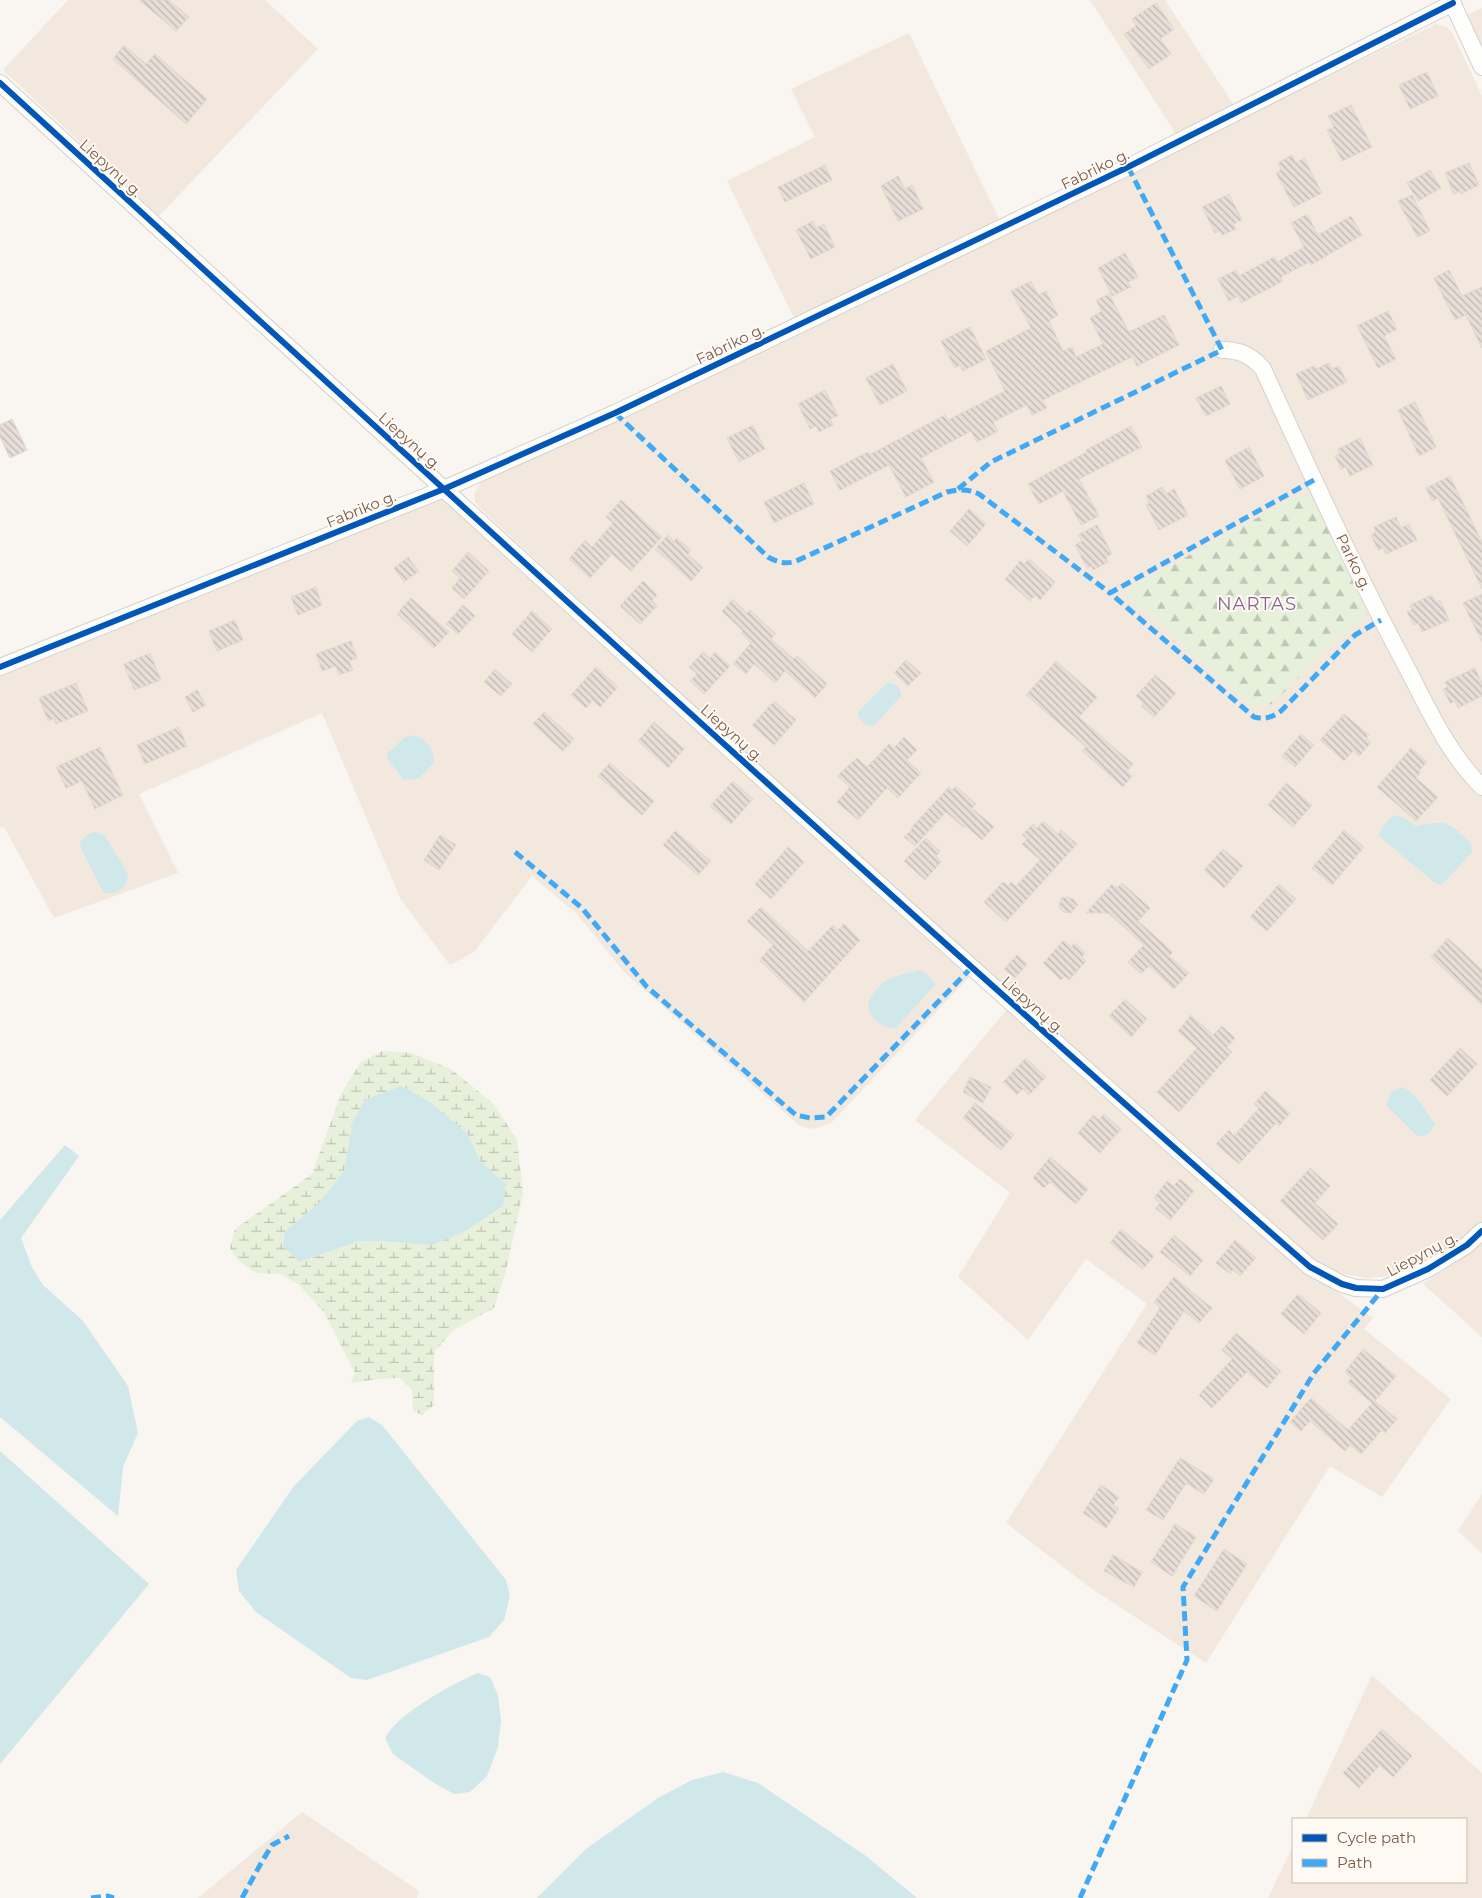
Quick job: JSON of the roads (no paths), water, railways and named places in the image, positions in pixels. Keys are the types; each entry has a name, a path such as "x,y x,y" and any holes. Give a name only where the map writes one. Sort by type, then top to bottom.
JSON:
{"street":[{"path":"1452,1 1482,67"},
{"name":"Fabriko g.","path":"0,667 444,489 615,414 1128,167 1452,1"},
{"name":"Liepynų g.","path":"0,83 444,489 1094,1078 1310,1266 1342,1284 1356,1288 1383,1289 1428,1269 1467,1246 1482,1231"},
{"name":"Parko g.","path":"1222,350 1235,350 1246,354 1256,360 1263,369 1381,620 1450,750 1468,774 1482,788"}],"water":[{"path":"887,683 893,683 897,686 901,696 874,726 866,725 858,717 858,712"},
{"path":"416,735 430,746 434,763 418,779 404,780 388,760 387,754 405,737"},
{"path":"1393,815 1402,817 1416,826 1442,823 1452,826 1471,843 1472,852 1440,885 1379,836 1381,829"},
{"path":"96,832 105,836 128,874 126,883 116,892 103,892 81,848 80,842 85,836"},
{"path":"919,970 924,972 935,985 896,1028 882,1025 874,1019 868,1006 876,990 891,978"},
{"path":"401,1086 430,1102 467,1133 480,1161 506,1184 503,1206 464,1232 432,1245 359,1241 299,1262 283,1246 285,1231 319,1203 344,1171 353,1120 366,1099"},
{"path":"1401,1087 1411,1092 1435,1124 1427,1135 1418,1136 1386,1105 1392,1092"},
{"path":"65,1145 79,1156 21,1238 32,1267 43,1285 83,1321 128,1386 138,1433 123,1467 118,1516 0,1417 0,1220"},
{"path":"369,1417 382,1425 506,1580 510,1595 504,1620 489,1637 367,1680 351,1678 256,1612 239,1591 236,1570 294,1486 357,1421"},
{"path":"0,1451 149,1584 0,1764"},
{"path":"478,1673 490,1677 498,1695 501,1721 498,1747 487,1776 470,1792 454,1794 434,1783 393,1754 385,1738 401,1719 413,1710 454,1684"},
{"path":"723,1772 758,1783 866,1856 917,1898 537,1898 586,1849 658,1798 692,1780"}],"district":[{"name":"NARTAS","path":"1257,604"}]}
